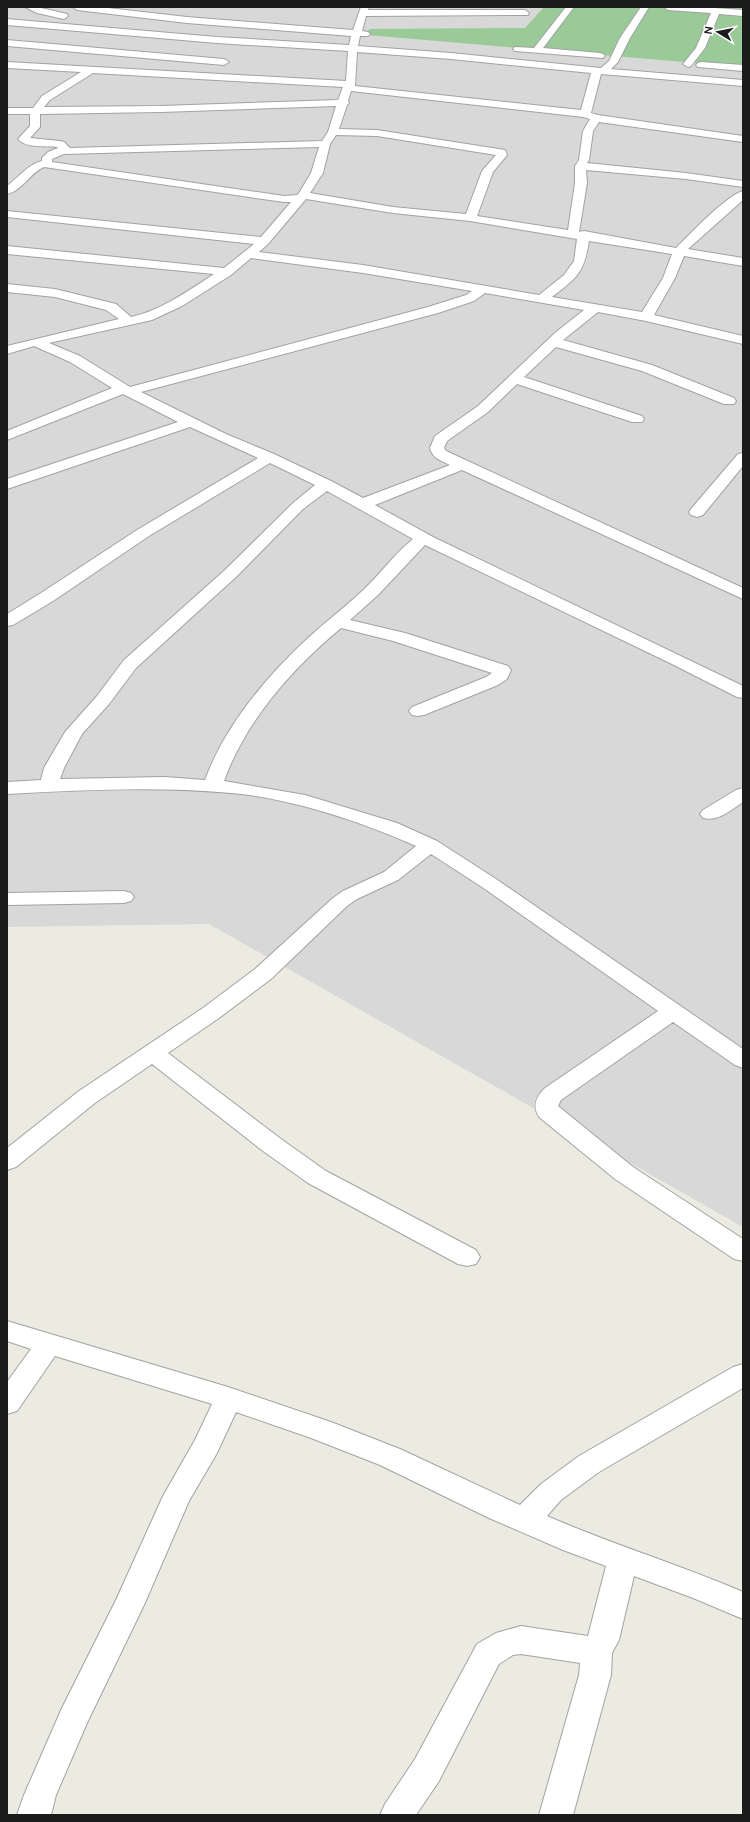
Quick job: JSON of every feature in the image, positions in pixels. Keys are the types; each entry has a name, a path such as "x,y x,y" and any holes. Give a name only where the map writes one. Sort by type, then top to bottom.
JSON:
{"street":[{"path":"29,7 40,11 67,16 89,8"},
{"path":"77,7 159,17 378,36"},
{"path":"110,52 159,17 162,7"},
{"path":"536,50 550,35 570,7"},
{"path":"585,114 601,71 619,58 625,38 645,7"},
{"path":"668,7 743,13"},
{"path":"7,350 35,342 147,317 177,303 227,272 264,240 302,197 317,173 325,144 333,132 349,86 346,71 364,10 525,13"},
{"path":"716,11 700,48 684,64 743,68"},
{"path":"7,22 217,40 353,48 743,83"},
{"path":"7,43 237,63"},
{"path":"505,48 619,58"},
{"path":"9,66 92,69 349,86 585,114 596,118 743,139"},
{"path":"67,150 60,144 24,140 35,127 35,112 46,98 92,69"},
{"path":"7,111 35,112 230,107 344,102"},
{"path":"542,299 569,278 580,261 580,166 584,160 588,131 596,118"},
{"path":"333,132 377,133 501,152 502,155 488,171 470,218"},
{"path":"47,164 47,158 51,154 67,150 325,144"},
{"path":"7,191 16,186 38,165 47,164 284,199 302,197 393,210 470,218 680,250 743,262"},
{"path":"580,166 686,176 743,184"},
{"path":"7,179 19,179 27,175"},
{"path":"646,317 670,278 680,250 725,208 743,194"},
{"path":"7,214 264,240"},
{"path":"7,250 227,272"},
{"path":"248,254 362,269 595,308 646,317 743,340"},
{"path":"7,288 55,293 111,307 130,322"},
{"path":"7,436 127,390 433,310 470,298 483,289"},
{"path":"7,299 55,293"},
{"path":"595,308 554,342 483,409 440,439 437,448 439,454 743,594"},
{"path":"35,342 75,359 127,390 221,437 269,457 326,484 423,538 678,660 743,693"},
{"path":"554,342 647,368 729,401"},
{"path":"515,379 637,419"},
{"path":"7,484 191,422"},
{"path":"7,622 48,597 143,533 269,457"},
{"path":"697,512 743,457"},
{"path":"362,504 463,465"},
{"path":"49,786 54,768 74,732 103,700 130,664 231,573 298,506 326,484"},
{"path":"212,786 216,771 262,698 314,641 339,622 374,589 405,553 423,538"},
{"path":"339,622 399,637 502,670 501,675 492,681 418,711"},
{"path":"7,788 165,783 232,787 298,799 390,826 430,846 559,930 743,1060"},
{"path":"710,814 743,794"},
{"path":"7,1161 87,1097 211,1013 263,974 340,902 350,895 391,876 430,846"},
{"path":"7,899 124,897"},
{"path":"673,1011 553,1094 549,1098 545,1108 624,1173 743,1252"},
{"path":"152,1052 272,1145 317,1177 467,1257"},
{"path":"390,1216 467,1257"},
{"path":"430,1235 467,1257"},
{"path":"7,1331 228,1398 321,1430 390,1457 573,1541 704,1589 743,1606"},
{"path":"7,1403 50,1343"},
{"path":"525,1520 551,1492 589,1464 743,1375"},
{"path":"34,1815 40,1795 73,1718 129,1605 176,1496 207,1445 228,1398"},
{"path":"397,1815 427,1770 488,1654 507,1643 522,1640 586,1650 596,1648 604,1640 623,1559"},
{"path":"556,1815 595,1675 596,1648"}],"shaded area":[{"path":"7,7 743,7 743,1227 209,924 7,927"}],"green space":[{"path":"544,7 743,7 743,67 367,35 369,29 525,28"}]}
